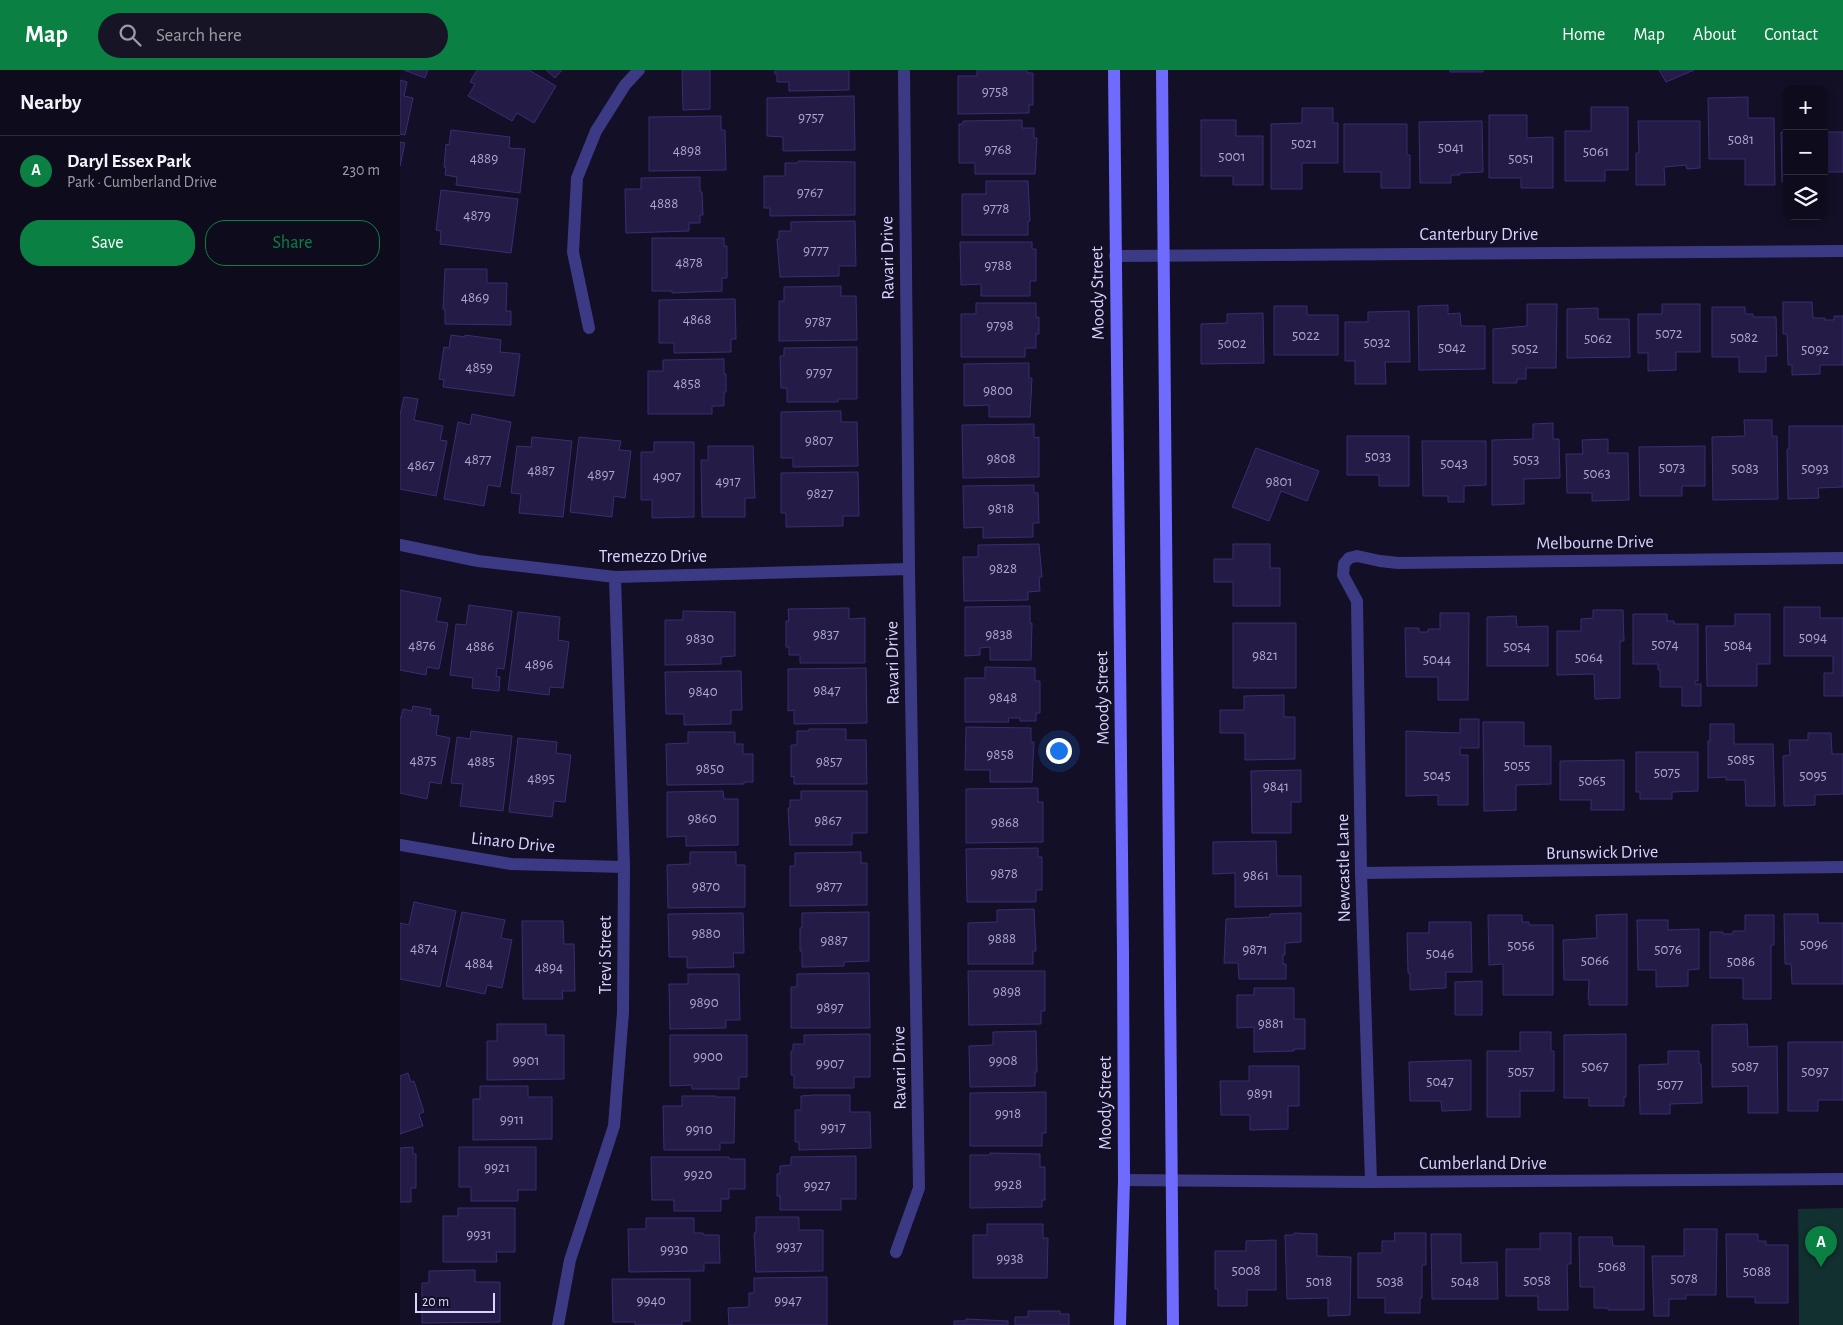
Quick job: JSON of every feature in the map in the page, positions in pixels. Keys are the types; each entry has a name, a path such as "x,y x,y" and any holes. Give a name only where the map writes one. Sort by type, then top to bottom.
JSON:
{"main road":[{"name":"Moody Street","path":"1114,70 1124,952 1124,1180 1120,1325"},
{"path":"1162,70 1173,1325"}],"street":[{"path":"589,328 573,252 577,178 596,131 625,85 639,70"},
{"name":"Ravari Drive","path":"896,1252 919,1188 909,569 904,70"},
{"name":"Canterbury Drive","path":"1115,256 1843,251"},
{"name":"Tremezzo Drive","path":"400,545 478,561 615,577 909,569"},
{"name":"Melbourne Drive","path":"1349,558 1357,556 1398,563 1843,558"},
{"name":"Newcastle Lane","path":"1349,558 1344,564 1343,575 1357,601 1361,873 1371,1182"},
{"name":"Trevi Street","path":"558,1325 570,1260 614,1126 623,1012 624,867 615,577"},
{"name":"Linaro Drive","path":"400,845 511,864 624,867"},
{"name":"Brunswick Drive","path":"1361,873 1843,867"},
{"name":"Cumberland Drive","path":"1124,1180 1371,1182 1843,1179"}],"green space":[{"path":"1843,1208 1843,1325 1799,1325 1798,1209"}],"building":[{"path":"404,70 428,70 425,78"},
{"path":"477,70 529,70 556,86 534,123 517,113 512,121 468,96 475,84 470,82"},
{"path":"546,70 562,70 555,78"},
{"path":"682,70 710,70 710,109 683,110"},
{"path":"775,70 849,70 849,90 789,91 789,82 777,82"},
{"path":"977,70 1027,70 1027,73 1033,73 1033,105 1029,105 1029,113 958,114 958,76 977,76"},
{"path":"1450,70 1483,70 1483,72 1450,72"},
{"path":"1659,70 1694,70 1666,82"},
{"path":"400,80 407,82 404,96 413,98 405,135 400,134"},
{"path":"854,96 855,150 783,151 783,137 767,136 767,98"},
{"path":"1748,97 1748,118 1774,118 1775,185 1745,185 1745,159 1709,159 1708,98"},
{"path":"1591,107 1628,107 1628,170 1605,170 1605,181 1565,181 1565,131 1591,131"},
{"path":"1302,108 1333,108 1333,123 1338,123 1338,163 1302,163 1302,189 1271,189 1271,124 1302,123"},
{"path":"1489,115 1527,115 1527,138 1553,137 1553,188 1521,188 1521,178 1489,178"},
{"path":"721,116 721,130 725,130 726,170 649,171 649,117"},
{"path":"1022,120 1022,128 1034,128 1034,138 1037,138 1035,174 975,174 975,163 959,163 959,124 963,124 963,121"},
{"path":"1201,120 1236,120 1236,136 1263,136 1263,185 1233,185 1233,176 1201,176"},
{"path":"1482,121 1483,172 1451,175 1451,183 1420,183 1419,122"},
{"path":"1638,121 1700,121 1700,168 1687,169 1686,165 1664,167 1665,185 1636,185 1636,153 1639,153"},
{"path":"1344,124 1407,124 1407,155 1410,155 1410,188 1381,188 1381,172 1344,172"},
{"path":"451,130 510,137 509,148 525,149 520,193 456,185 457,177 445,175 446,144 449,145"},
{"path":"1781,132 1783,132 1783,182"},
{"path":"1828,132 1843,132 1843,172 1828,172"},
{"path":"400,142 405,143 400,166"},
{"path":"798,161 855,162 855,215 770,216 770,208 764,208 764,176 785,176 785,163 798,163"},
{"path":"700,177 703,215 700,215 700,223 689,223 689,231 626,233 625,189 641,189 641,178"},
{"path":"986,181 1028,181 1030,221 1028,221 1028,235 962,235 962,194 986,194"},
{"path":"441,190 518,199 511,253 440,244 441,231 436,230"},
{"path":"855,221 856,266 839,266 839,276 780,277 777,239 779,239 779,231 791,231 791,222"},
{"path":"652,238 724,238 724,246 727,246 727,278 722,278 722,291 672,293 672,291 652,291"},
{"path":"960,242 1032,242 1032,249 1036,249 1036,281 1030,281 1030,296 981,296 981,284 961,285"},
{"path":"445,269 487,269 487,283 507,283 506,311 511,311 511,325 445,324 445,309 443,309"},
{"path":"841,286 841,296 856,296 857,340 779,341 779,301 784,301 784,287"},
{"path":"735,299 736,339 731,339 731,352 674,353 674,343 659,343 659,300"},
{"path":"1783,302 1812,302 1813,318 1834,320 1834,316 1843,316 1843,365 1820,365 1820,374 1792,375 1792,365 1788,365 1787,334 1783,334"},
{"path":"976,303 1036,303 1036,317 1039,317 1039,334 1036,334 1036,348 1025,348 1025,357 961,357 961,314 976,314"},
{"path":"1527,304 1557,304 1556,368 1526,368 1526,379 1517,379 1517,383 1493,383 1493,329 1527,326"},
{"path":"1662,304 1700,304 1700,352 1676,352 1676,370 1648,371 1648,353 1638,353 1638,314 1662,314"},
{"path":"1448,305 1448,314 1460,313 1461,326 1485,326 1485,369 1419,370 1418,306"},
{"path":"1274,306 1307,306 1307,315 1338,315 1338,355 1274,355"},
{"path":"1712,307 1745,307 1745,314 1753,314 1753,317 1776,317 1777,356 1766,356 1766,372 1739,372 1739,357 1712,357"},
{"path":"1598,308 1598,319 1629,319 1630,357 1567,358 1567,309"},
{"path":"1409,311 1410,362 1385,362 1386,384 1355,384 1355,361 1345,361 1345,322 1368,322 1368,312"},
{"path":"1263,313 1264,363 1201,364 1201,324 1227,323 1227,314"},
{"path":"451,335 501,340 500,352 520,354 514,396 443,387 444,380 439,379 444,347 449,348"},
{"path":"857,347 857,399 838,399 838,402 787,402 787,388 781,388 780,356 784,356 784,348"},
{"path":"724,359 726,392 724,392 724,406 712,406 712,414 648,414 648,371 663,371 663,360"},
{"path":"1029,363 1029,378 1032,378 1030,417 989,417 989,405 964,406 964,364"},
{"path":"404,397 418,399 414,420 443,426 440,440 447,441 436,496 400,489 400,415"},
{"path":"841,411 841,422 857,422 858,466 793,467 793,458 781,458 781,412"},
{"path":"472,414 511,422 500,487 488,485 484,506 444,499 458,422 470,425"},
{"path":"1744,420 1772,420 1772,436 1777,436 1778,499 1713,500 1712,437 1745,436"},
{"path":"1553,423 1553,439 1559,439 1560,478 1524,479 1524,504 1492,505 1492,440 1533,439 1533,424"},
{"path":"1034,424 1034,438 1039,437 1039,477 963,478 962,425"},
{"path":"1789,426 1843,426 1843,487 1818,488 1819,498 1788,499 1787,449 1789,449"},
{"path":"1347,436 1409,436 1409,486 1379,486 1379,475 1347,475"},
{"path":"532,437 572,441 563,517 519,513 521,494 511,493 517,446 531,447"},
{"path":"579,437 621,441 619,450 631,451 625,498 614,496 612,517 570,512"},
{"path":"1608,439 1608,453 1628,453 1629,500 1592,501 1592,493 1567,493 1566,454 1583,454 1582,440"},
{"path":"1422,441 1486,441 1486,485 1464,486 1464,502 1448,502 1448,496 1423,496"},
{"path":"654,442 694,442 694,517 652,518 652,500 641,500 641,452 654,452"},
{"path":"708,446 753,446 755,498 745,498 745,517 702,517 701,460 708,460"},
{"path":"1705,446 1705,486 1682,486 1682,496 1640,496 1639,447"},
{"path":"1256,448 1319,471 1307,501 1281,491 1269,521 1232,507"},
{"path":"858,472 859,516 843,516 843,526 786,527 786,513 781,513 781,473"},
{"path":"1034,485 1034,493 1038,493 1039,523 1033,523 1033,537 983,538 983,527 964,528 963,486"},
{"path":"1039,544 1042,577 1039,577 1040,591 1028,592 1028,600 964,601 963,557 978,557 978,545"},
{"path":"1233,544 1270,544 1270,568 1280,568 1280,606 1233,606 1233,582 1214,582 1214,559 1233,559"},
{"path":"400,590 441,598 436,621 448,623 439,669 427,667 426,675 400,670"},
{"path":"469,605 512,611 504,669 497,668 496,676 500,677 499,691 472,688 473,678 450,675 456,624 466,625"},
{"path":"1030,606 1030,623 1032,623 1031,660 990,660 990,647 980,648 980,655 965,656 965,607"},
{"path":"1784,607 1820,607 1820,618 1843,618 1843,696 1824,696 1824,673 1833,673 1833,656 1784,656"},
{"path":"849,608 849,619 865,618 865,663 800,663 800,655 789,655 789,647 786,647 786,621 789,621 788,609"},
{"path":"1593,610 1623,610 1624,641 1620,641 1620,698 1595,699 1594,674 1557,675 1557,631 1581,631 1581,619 1593,618"},
{"path":"683,611 735,612 735,656 721,657 721,664 665,665 665,620 683,620"},
{"path":"518,612 560,617 558,640 569,642 563,688 550,687 549,695 508,690"},
{"path":"1440,613 1469,613 1468,700 1438,700 1438,677 1406,677 1405,628 1419,628 1419,632 1428,632 1428,629 1440,629"},
{"path":"1633,614 1667,614 1667,621 1674,621 1674,624 1698,624 1698,681 1695,681 1695,684 1701,684 1701,706 1682,706 1682,687 1660,687 1658,664 1633,664"},
{"path":"1735,614 1770,614 1770,664 1757,664 1757,686 1707,686 1706,626 1735,626"},
{"path":"1516,616 1517,627 1548,626 1548,666 1487,666 1487,617"},
{"path":"1233,623 1296,623 1296,688 1233,688"},
{"path":"985,667 1035,668 1035,681 1040,681 1040,713 1036,713 1036,721 1020,721 1020,718 1008,718 1009,722 965,722 965,678 985,678"},
{"path":"866,668 867,723 794,724 794,710 788,711 788,669"},
{"path":"741,671 742,710 731,710 731,724 684,725 684,714 666,714 665,672"},
{"path":"1284,695 1284,717 1295,717 1295,759 1245,760 1245,733 1220,733 1220,710 1244,710 1244,696"},
{"path":"413,706 431,709 430,715 439,716 436,735 450,738 441,784 430,782 427,799 400,793 400,717 403,709 412,711"},
{"path":"1460,719 1479,719 1479,748 1460,748 1460,755 1468,755 1468,805 1438,805 1438,795 1406,796 1406,731 1460,733"},
{"path":"1483,722 1524,722 1524,746 1551,746 1551,784 1516,785 1516,810 1484,811"},
{"path":"1710,724 1734,724 1734,744 1773,744 1775,806 1746,806 1745,780 1726,780 1726,777 1708,778"},
{"path":"966,727 1031,728 1031,742 1034,742 1032,782 990,782 990,770 965,770"},
{"path":"809,729 846,729 846,740 866,740 867,784 794,784 794,776 791,777 791,745 797,745 797,731 809,731"},
{"path":"471,731 512,736 503,811 460,806 463,784 451,783 457,737 470,739"},
{"path":"688,732 735,732 735,744 743,744 743,754 753,754 753,782 744,782 744,784 667,785 666,744 688,743"},
{"path":"1808,733 1831,733 1832,754 1843,754 1843,794 1815,795 1815,805 1784,806 1783,756 1790,755 1789,740 1808,740"},
{"path":"518,738 557,742 556,753 571,755 565,802 554,801 552,817 509,812"},
{"path":"1636,752 1698,752 1698,791 1672,792 1672,799 1640,799 1640,792 1636,792"},
{"path":"1624,760 1624,810 1591,810 1591,800 1560,800 1560,761"},
{"path":"1301,770 1301,802 1291,802 1291,833 1252,833 1251,771"},
{"path":"1038,788 1038,802 1043,802 1043,842 966,843 966,789"},
{"path":"723,791 724,799 738,799 738,845 686,846 686,836 667,837 667,792"},
{"path":"801,791 867,791 867,833 852,833 852,845 790,845 788,808 790,808 790,800 801,800"},
{"path":"1276,841 1277,876 1301,876 1301,906 1235,907 1235,873 1213,874 1213,842"},
{"path":"1038,848 1038,857 1042,857 1042,890 1036,890 1036,902 967,902 966,849"},
{"path":"690,852 736,852 736,865 745,865 745,907 668,908 667,865 690,864"},
{"path":"861,852 861,863 867,863 867,905 790,906 790,866 795,866 795,853"},
{"path":"414,902 456,911 440,987 400,979 400,923 409,925"},
{"path":"1034,909 1036,951 1033,951 1033,964 968,964 968,923 997,922 997,910"},
{"path":"462,912 505,920 501,938 512,940 502,988 487,985 485,994 446,986"},
{"path":"869,912 869,961 844,962 844,966 802,967 800,928 802,928 802,913"},
{"path":"743,913 744,953 733,953 734,967 687,968 687,957 669,957 668,914"},
{"path":"1301,913 1301,942 1285,943 1283,964 1286,964 1286,979 1239,979 1238,963 1224,963 1226,919 1270,917 1270,914"},
{"path":"1627,914 1627,1005 1589,1005 1589,980 1564,980 1563,940 1597,938 1596,915"},
{"path":"1784,914 1818,914 1818,923 1843,923 1843,984 1792,984 1791,964 1785,964"},
{"path":"1488,915 1522,915 1522,922 1529,922 1529,925 1553,925 1553,995 1503,995 1503,964 1489,965"},
{"path":"1745,915 1774,915 1774,945 1771,945 1771,999 1743,999 1743,978 1710,978 1710,932 1733,934 1733,931 1745,931"},
{"path":"1637,920 1668,920 1668,930 1699,929 1699,969 1688,970 1688,986 1656,987 1656,970 1638,970"},
{"path":"522,921 563,921 564,944 574,944 575,991 562,991 563,999 523,999"},
{"path":"1429,922 1471,922 1472,972 1446,972 1446,988 1410,990 1407,933 1429,933"},
{"path":"968,971 1045,971 1045,1011 1041,1011 1041,1024 969,1025"},
{"path":"869,973 870,1028 791,1028 791,987 797,987 797,974"},
{"path":"688,974 739,974 740,1020 726,1020 726,1028 670,1029 669,984 688,984"},
{"path":"1482,981 1482,1015 1455,1015 1455,982"},
{"path":"1254,988 1294,988 1294,1019 1305,1019 1305,1049 1254,1052 1254,1027 1237,1028 1237,995 1254,995"},
{"path":"497,1024 546,1024 546,1035 564,1035 564,1079 487,1080 487,1041 497,1041"},
{"path":"1747,1024 1748,1047 1777,1046 1778,1113 1748,1113 1748,1086 1712,1087 1712,1025"},
{"path":"1036,1031 1037,1072 1035,1072 1035,1086 970,1087 969,1046 993,1045 993,1032"},
{"path":"1520,1032 1551,1032 1551,1051 1554,1051 1554,1091 1520,1091 1520,1117 1487,1117 1487,1051 1520,1051"},
{"path":"870,1034 870,1077 854,1077 854,1088 794,1088 794,1075 791,1075 791,1051 793,1051 793,1044 804,1044 804,1035"},
{"path":"1626,1034 1626,1097 1624,1097 1624,1106 1589,1106 1589,1098 1564,1098 1564,1035"},
{"path":"670,1035 747,1035 747,1077 739,1077 739,1089 692,1089 692,1085 670,1086"},
{"path":"1788,1042 1843,1042 1843,1100 1818,1100 1818,1111 1788,1111"},
{"path":"1668,1051 1699,1051 1702,1103 1670,1104 1670,1114 1640,1114 1639,1065 1668,1064"},
{"path":"1471,1060 1471,1110 1442,1111 1441,1101 1410,1101 1409,1062"},
{"path":"1249,1066 1299,1066 1299,1106 1288,1106 1288,1129 1250,1130 1250,1115 1221,1115 1220,1081 1249,1081"},
{"path":"408,1073 411,1082 414,1081 424,1112 419,1114 423,1126 400,1134 400,1076"},
{"path":"480,1086 528,1086 528,1097 552,1097 552,1139 473,1140 473,1099 480,1099"},
{"path":"1046,1092 1046,1133 1042,1133 1042,1146 970,1146 970,1093"},
{"path":"850,1095 850,1112 870,1112 871,1148 799,1150 799,1142 795,1142 795,1110 801,1110 801,1096"},
{"path":"682,1096 735,1097 734,1143 720,1143 720,1150 664,1150 663,1106 682,1106"},
{"path":"413,1147 413,1154 416,1154 416,1188 411,1188 411,1202 400,1202 400,1148"},
{"path":"459,1147 536,1147 536,1190 518,1190 518,1201 471,1201 471,1187 459,1187"},
{"path":"990,1153 1040,1154 1040,1167 1045,1167 1045,1200 1042,1200 1042,1207 970,1208 970,1155 990,1155"},
{"path":"856,1156 856,1199 841,1199 841,1210 780,1210 780,1196 777,1196 777,1174 780,1173 780,1166 791,1165 791,1157"},
{"path":"651,1157 729,1157 729,1159 745,1159 745,1189 729,1189 729,1199 721,1199 721,1211 674,1211 674,1200 652,1200"},
{"path":"458,1208 515,1208 515,1252 496,1252 497,1262 443,1262 443,1216 458,1216"},
{"path":"756,1217 799,1217 799,1230 823,1230 823,1271 756,1272 754,1233 756,1233"},
{"path":"646,1218 694,1218 694,1233 719,1235 720,1263 704,1263 704,1271 629,1272 628,1229 646,1229"},
{"path":"987,1224 1043,1224 1043,1238 1048,1238 1047,1278 973,1278 973,1235 987,1235"},
{"path":"1684,1229 1717,1229 1716,1295 1686,1295 1686,1299 1669,1299 1669,1316 1654,1316 1652,1256 1684,1256"},
{"path":"1294,1233 1317,1234 1317,1256 1351,1257 1350,1315 1328,1316 1328,1298 1287,1299 1285,1235 1294,1235"},
{"path":"1394,1233 1426,1233 1426,1265 1422,1265 1420,1313 1385,1313 1385,1298 1358,1298 1358,1253 1382,1253 1382,1241 1395,1241"},
{"path":"1540,1233 1571,1233 1571,1264 1567,1264 1568,1310 1538,1310 1538,1296 1506,1296 1506,1249 1540,1249"},
{"path":"1431,1234 1461,1234 1461,1263 1497,1262 1498,1299 1432,1299"},
{"path":"1726,1234 1758,1234 1758,1241 1766,1241 1766,1245 1788,1245 1788,1303 1755,1303 1755,1297 1727,1297"},
{"path":"1579,1237 1612,1237 1613,1246 1644,1246 1644,1310 1594,1308 1594,1287 1580,1287"},
{"path":"1276,1240 1276,1290 1247,1290 1247,1306 1218,1306 1218,1289 1215,1289 1215,1251 1246,1251 1246,1241"},
{"path":"475,1270 475,1282 500,1282 500,1322 422,1323 422,1283 429,1283 429,1271"},
{"path":"827,1277 827,1325 729,1325 728,1308 749,1307 749,1293 754,1293 754,1278"},
{"path":"612,1279 690,1279 690,1321 682,1321 682,1325 635,1325 635,1322 613,1322"},
{"path":"1028,1311 1060,1311 1060,1314 1069,1314 1069,1325 1015,1325 1015,1317 1028,1317"},
{"path":"966,1319 1008,1321 1008,1325 954,1325 954,1321 966,1321"}],"place":[{"name":"Daryl Essex Park","path":"1821,1267"}]}
